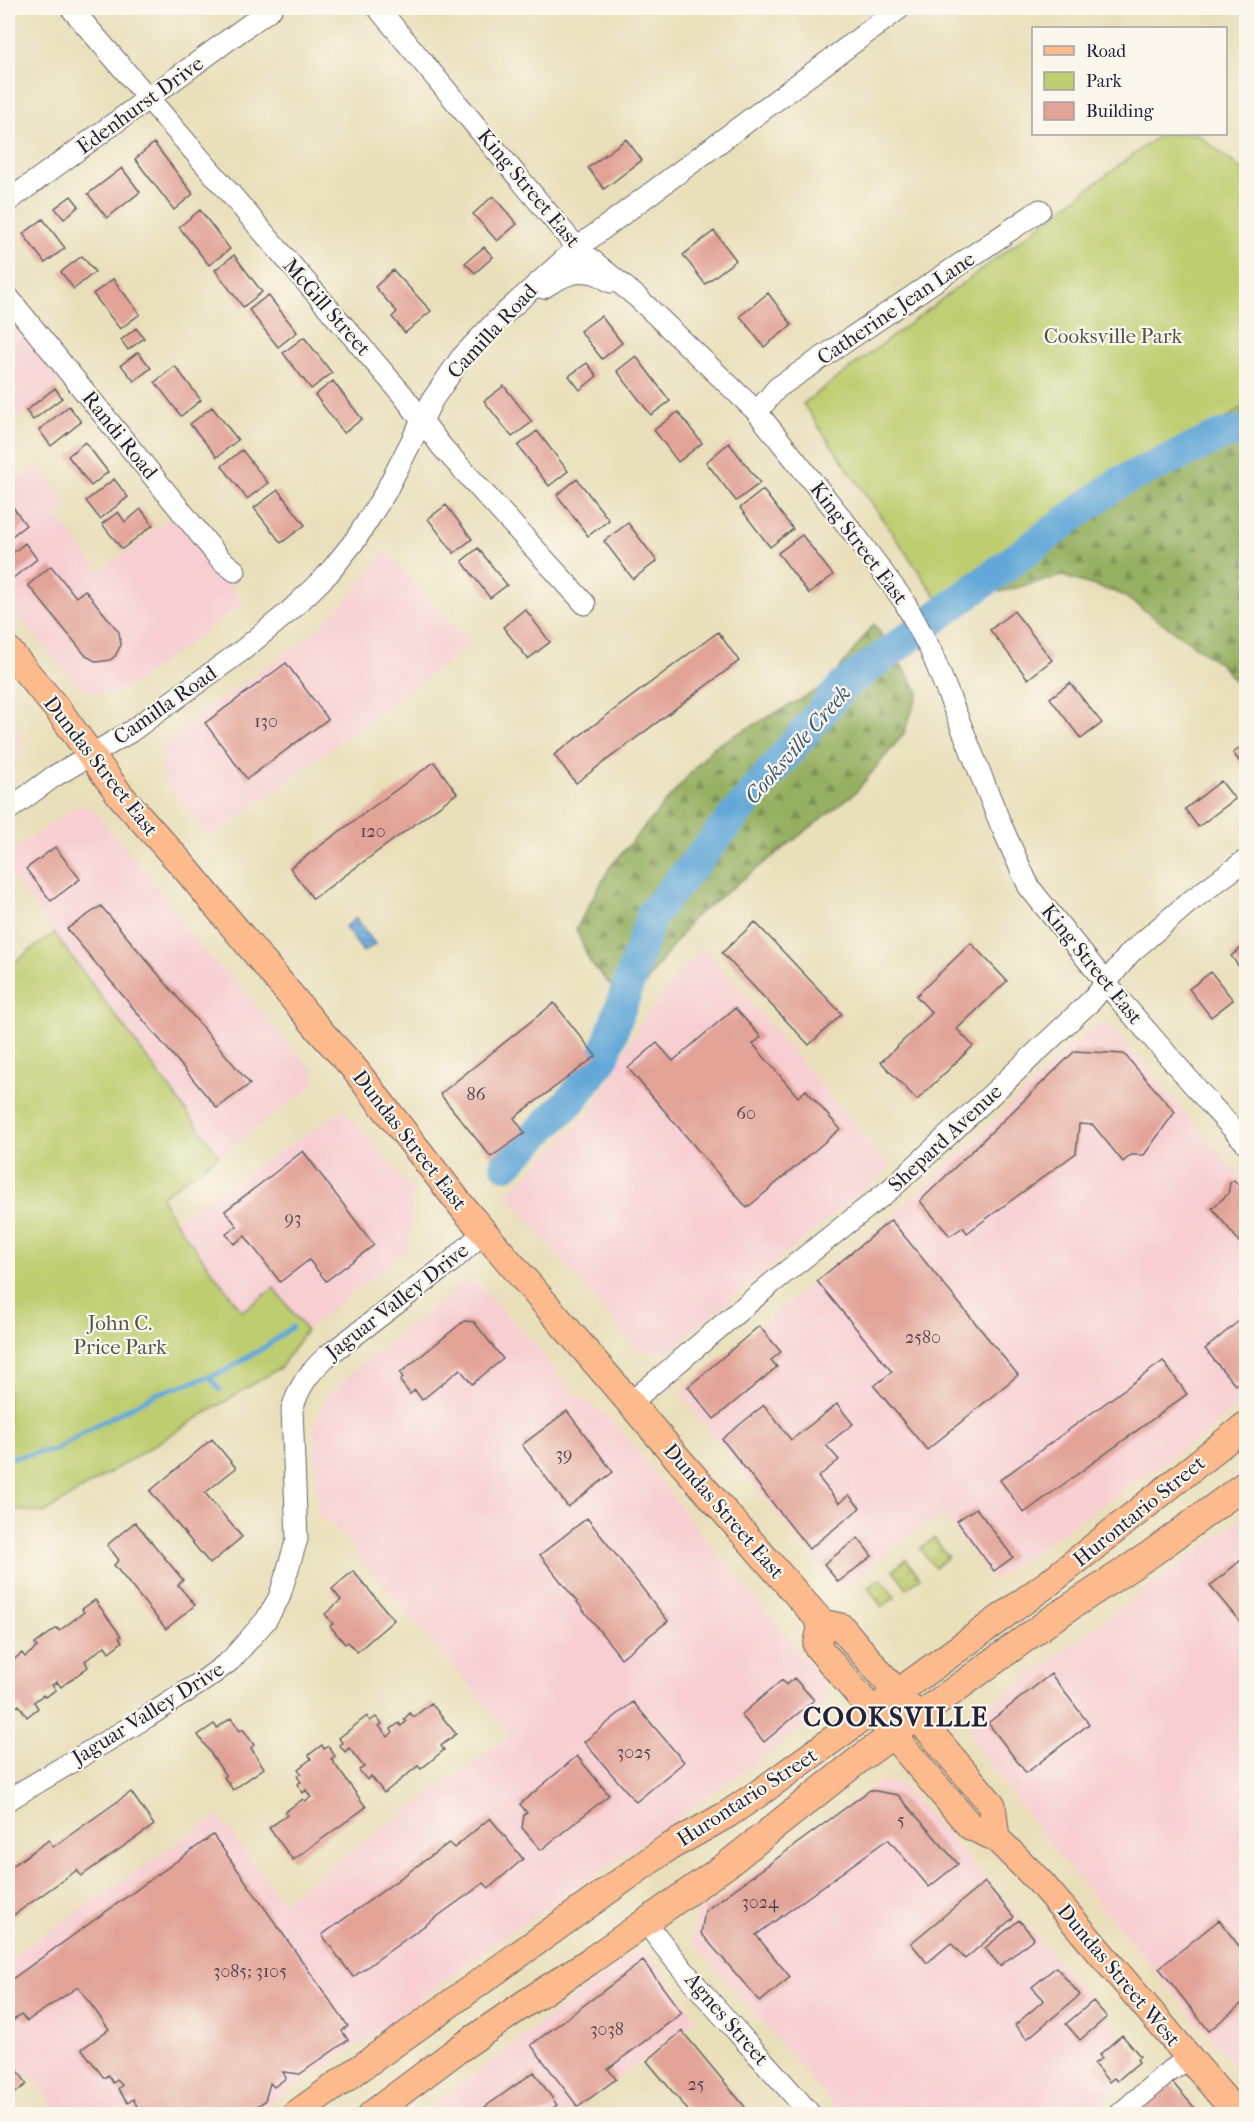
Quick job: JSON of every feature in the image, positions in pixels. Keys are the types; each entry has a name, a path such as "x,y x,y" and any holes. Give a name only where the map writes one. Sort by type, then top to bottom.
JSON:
{"main road":[{"name":"Dundas Street East","path":"8,650 58,711 120,795 192,876 321,1032 352,1066 484,1232 822,1623 841,1627 917,1717"},
{"name":"Hurontario Street","path":"296,2115 666,1849 728,1814 1050,1582 1246,1425"},
{"name":"Hurontario Street","path":"372,2115 456,2051 646,1922 751,1847 861,1758 1052,1619 1152,1553 1246,1484"},
{"path":"822,1623 817,1646 872,1711"},
{"name":"Dundas Street West","path":"872,1711 970,1826 996,1838 1041,1883 1237,2115"},
{"path":"917,1717 992,1805 996,1838"}],"street":[{"name":"McGill Street","path":"71,8 395,385 442,447 585,604"},
{"name":"Edenhurst Drive","path":"8,201 272,8"},
{"name":"King Street East","path":"378,8 577,248 637,297 757,412 855,536 904,601 930,649 1001,825 1029,887 1106,982 1246,1143"},
{"name":"Camilla Road","path":"8,810 53,777 130,732 244,649 306,596 328,574 356,539 385,493 422,419 461,358 496,321 577,248 900,8"},
{"name":"Catherine Jean Lane","path":"757,412 777,388 1040,210"},
{"path":"496,321 551,282 572,273 593,273 637,297"},
{"name":"Randi Road","path":"8,297 220,559 235,571"},
{"name":"Shepard Avenue","path":"630,1403 772,1283 893,1187 1087,1005 1130,953 1188,903 1246,860"},
{"name":"Jaguar Valley Drive","path":"8,1800 206,1679 231,1660 266,1620 279,1598 297,1539 292,1409 298,1391 309,1374 326,1357 451,1262 484,1232"},
{"name":"Agnes Street","path":"646,1922 800,2112"},
{"path":"1120,2115 1166,2074 1190,2058"}],"shaded area":[{"path":"8,311 64,377 8,429"},
{"path":"8,457 24,477 37,466 69,505 56,516 100,571 173,516 244,603 134,683 113,694 95,694 78,687 8,604"},
{"path":"385,550 470,645 211,838 164,780 161,768 164,748 179,730 312,634 351,596"},
{"path":"8,719 22,737 14,772 8,777"},
{"path":"76,806 90,806 165,896 206,954 237,983 313,1072 314,1085 219,1155 8,871 8,855"},
{"path":"702,945 890,1167 668,1352 637,1350 507,1194 590,1112 640,1024"},
{"path":"1094,1025 1113,1029 1246,1183 1246,1398 1207,1432 993,1580 942,1514 894,1546 843,1590 834,1583 679,1393 907,1204"},
{"path":"344,1110 413,1190 410,1247 306,1330 274,1288 242,1311 174,1220"},
{"path":"465,1281 476,1283 530,1339 573,1392 607,1416 625,1436 715,1551 815,1670 828,1694 817,1718 647,1840 500,1939 373,2035 253,2114 61,2114 30,2074 8,2090 8,1960 218,1815 282,1902 511,1735 332,1524 318,1516 314,1426 326,1398 350,1374"},
{"path":"1246,1515 1246,2078 1049,1844 971,1739 972,1719"},
{"path":"881,1781 901,1784 1089,1996 1145,2063 1089,2114 841,2114 693,1942 695,1915"},
{"path":"642,1946 697,2019 577,2110 580,2114 421,2114"}],"green space":[{"name":"Cooksville Park","path":"1160,135 1198,135 1246,173 1246,404 953,621 803,404"},
{"path":"1246,339 1246,693 1219,663 1121,594 1062,576 1000,592 965,563"},
{"path":"874,624 919,692 904,733 856,792 693,918 629,1006 590,962 576,929 610,867 713,747 827,685"},
{"name":"John C. Price Park","path":"54,933 219,1155 161,1197 174,1220 242,1311 274,1288 306,1330 281,1367 44,1513 8,1509 8,967"},
{"path":"934,1538 948,1557 935,1568 920,1549"},
{"path":"906,1559 920,1578 907,1588 893,1570"},
{"path":"881,1578 895,1597 882,1607 868,1588"}],"water":[{"path":"356,918 375,944 363,952 345,927"}],"building":[{"path":"626,139 642,160 604,189 588,168"},
{"path":"154,143 193,194 174,210 135,159"},
{"path":"122,168 140,192 107,218 88,194"},
{"path":"71,196 79,206 64,219 55,208"},
{"path":"493,196 517,224 497,241 473,214"},
{"path":"200,210 230,249 209,265 179,227"},
{"path":"43,219 65,248 45,263 23,234"},
{"path":"714,231 736,260 705,284 683,255"},
{"path":"484,247 493,257 475,273 465,263"},
{"path":"234,255 262,292 243,307 215,270"},
{"path":"82,256 95,272 74,289 61,272"},
{"path":"393,270 431,311 405,333 392,317 397,312 375,287"},
{"path":"113,279 140,314 120,329 93,294"},
{"path":"768,293 792,325 764,347 740,316"},
{"path":"268,295 297,332 278,347 249,310"},
{"path":"601,316 622,343 602,359 580,331"},
{"path":"136,328 144,338 128,350 121,340"},
{"path":"304,337 332,373 311,389 283,353"},
{"path":"138,352 151,368 134,381 121,365"},
{"path":"636,356 670,401 651,415 617,371"},
{"path":"587,363 597,376 580,390 569,376"},
{"path":"175,366 201,400 181,416 155,382"},
{"path":"333,381 362,419 344,433 315,395"},
{"path":"504,386 532,422 512,437 484,401"},
{"path":"55,388 62,398 33,420 26,411"},
{"path":"69,406 81,422 51,446 39,430"},
{"path":"212,407 238,440 217,457 190,424"},
{"path":"678,412 702,443 678,462 654,430"},
{"path":"537,431 568,471 549,486 518,446"},
{"path":"85,442 108,472 91,486 68,456"},
{"path":"729,443 760,483 736,501 706,462"},
{"path":"242,450 268,483 247,499 222,466"},
{"path":"114,479 128,497 100,519 86,501"},
{"path":"577,479 609,520 588,536 557,495"},
{"path":"278,490 305,525 281,543 254,508"},
{"path":"763,490 793,529 770,547 740,508"},
{"path":"446,505 472,539 454,553 428,519"},
{"path":"13,507 26,525 8,539 8,511"},
{"path":"141,509 153,525 122,549 102,524 118,512 125,522"},
{"path":"628,523 657,561 633,579 604,541"},
{"path":"802,535 833,575 809,594 778,553"},
{"path":"25,543 37,559 8,582 8,557"},
{"path":"478,548 507,585 490,598 462,561"},
{"path":"51,566 76,597 85,590 119,632 121,645 110,660 97,662 86,656 28,585"},
{"path":"525,609 550,642 528,659 503,627"},
{"path":"1014,611 1052,660 1028,679 990,630"},
{"path":"718,632 739,661 576,783 554,755"},
{"path":"286,663 328,719 247,779 205,723"},
{"path":"1070,683 1102,723 1081,739 1050,698"},
{"path":"1246,743 1246,770 1233,753"},
{"path":"434,762 457,793 313,899 290,868"},
{"path":"1221,781 1235,799 1198,827 1185,809"},
{"path":"55,847 80,879 51,901 26,869"},
{"path":"101,906 250,1084 217,1108 67,929"},
{"path":"755,922 842,1014 809,1045 722,953"},
{"path":"971,943 1007,981 957,1029 973,1046 917,1100 881,1062 932,1013 916,996"},
{"path":"1246,944 1246,976 1231,956"},
{"path":"1211,972 1233,1000 1211,1017 1189,989"},
{"path":"554,1003 596,1056 514,1118 525,1133 491,1157 440,1094"},
{"path":"735,1008 761,1037 753,1044 798,1097 806,1090 840,1129 747,1208 628,1068 657,1043 673,1061"},
{"path":"1075,1051 1124,1054 1175,1112 1144,1155 1131,1155 1123,1162 1093,1125 1079,1124 1076,1153 967,1233 963,1227 950,1236 920,1201"},
{"path":"303,1151 374,1245 326,1281 309,1260 280,1282 245,1236 234,1244 226,1234 237,1226 225,1211"},
{"path":"1234,1180 1246,1194 1246,1250 1212,1208 1228,1194 1230,1183"},
{"path":"891,1220 1018,1375 927,1450 874,1386 892,1372 817,1281"},
{"path":"1246,1315 1246,1377 1235,1385 1205,1349"},
{"path":"464,1321 474,1322 503,1359 472,1384 460,1369 422,1400 415,1390 410,1394 400,1381 403,1378 400,1373"},
{"path":"759,1326 781,1352 771,1360 777,1367 714,1419 688,1387"},
{"path":"1163,1361 1187,1394 1024,1513 1000,1480"},
{"path":"837,1404 853,1424 826,1445 839,1460 818,1477 839,1503 849,1495 860,1508 809,1549 722,1439 764,1405 791,1440"},
{"path":"567,1411 613,1472 568,1507 522,1445"},
{"path":"212,1439 236,1468 205,1493 242,1537 210,1564 150,1491"},
{"path":"976,1508 1013,1557 994,1571 957,1521"},
{"path":"587,1518 668,1621 621,1658 540,1555"},
{"path":"135,1522 183,1580 178,1585 195,1605 166,1629 114,1565 119,1560 107,1545"},
{"path":"858,1538 872,1556 838,1582 824,1564"},
{"path":"1241,1560 1246,1567 1246,1629 1210,1586"},
{"path":"353,1571 394,1620 357,1652 348,1642 345,1644 330,1626 333,1624 325,1614 341,1600 332,1589"},
{"path":"95,1600 121,1636 119,1637 122,1642 109,1652 105,1646 85,1661 88,1667 61,1687 57,1682 52,1685 56,1690 45,1697 43,1695 34,1702 38,1708 27,1717 19,1705 8,1716 8,1667 13,1663 12,1661 22,1653 25,1657 37,1647 35,1644 57,1628 59,1631 84,1612 82,1609"},
{"path":"1051,1674 1089,1724 1026,1773 988,1723"},
{"path":"794,1678 814,1700 764,1742 741,1715 782,1680 786,1685"},
{"path":"633,1702 684,1762 636,1802 584,1742"},
{"path":"431,1703 456,1734 441,1746 444,1750 421,1769 418,1766 384,1793 371,1776 367,1780 359,1770 364,1767 349,1748 345,1752 339,1745 342,1743 339,1738 367,1716 370,1721 376,1717 382,1724 379,1726 388,1737 393,1732 391,1729 399,1723 401,1726 406,1722 404,1719 410,1713 414,1717"},
{"path":"231,1718 240,1731 243,1729 254,1745 251,1748 264,1768 233,1790 198,1735 214,1724 217,1728"},
{"path":"322,1745 324,1749 328,1746 335,1756 331,1759 366,1807 293,1860 269,1828 287,1815 285,1812 303,1799 305,1801 311,1797 306,1790 303,1793 297,1784 301,1782 297,1776 301,1773 298,1769 311,1759 309,1755"},
{"path":"577,1756 609,1795 541,1850 522,1828 524,1815 527,1813 520,1804"},
{"path":"870,1790 898,1795 958,1864 929,1887 888,1839 756,1935 790,1977 760,2002 701,1933 705,1911"},
{"path":"131,1792 154,1825 81,1876 77,1870 8,1919 8,1869 49,1840 53,1847"},
{"path":"490,1818 523,1859 489,1888 484,1883 353,1977 322,1935 449,1843 454,1848"},
{"path":"213,1835 348,2026 342,2031 348,2040 300,2074 283,2072 286,2078 274,2087 270,2083 265,2101 245,2114 137,2114 133,2109 137,2106 133,2099 128,2103 118,2089 122,2085 117,2080 113,2083 108,2075 104,2078 82,2049 109,2029 78,1987 27,2021 21,2015 8,2024 8,1982"},
{"path":"985,1882 1014,1917 965,1959 951,1943 927,1963 911,1943"},
{"path":"1019,1920 1034,1938 1000,1966 985,1948"},
{"path":"1219,1920 1246,1955 1246,2000 1209,2031 1159,1968"},
{"path":"643,1961 682,2013 608,2069 616,2079 578,2107 531,2045"},
{"path":"1056,1967 1080,1995 1027,2039 1015,2025 1044,2000 1032,1987"},
{"path":"1093,2001 1107,2017 1080,2040 1066,2024"},
{"path":"682,2031 745,2107 736,2114 691,2114 647,2061"},
{"path":"1122,2035 1140,2056 1137,2059 1139,2062 1117,2081 1114,2078 1109,2082 1094,2064 1102,2058 1099,2055"},
{"path":"8,2056 27,2084 8,2098"},
{"path":"534,2072 557,2105 544,2114 475,2114"},
{"path":"1172,2082 1200,2114 1134,2114"}],"waterway":[{"name":"Cooksville Creek","path":"506,1164 572,1099 604,1056 652,914 843,686 1118,483 1222,435 1246,431"},
{"name":"Cooksville Creek","path":"8,1458 55,1450 156,1394 223,1372 268,1345 292,1327"},
{"path":"210,1377 220,1390"}],"district":[{"name":"COOKSVILLE","path":"896,1717"}]}
